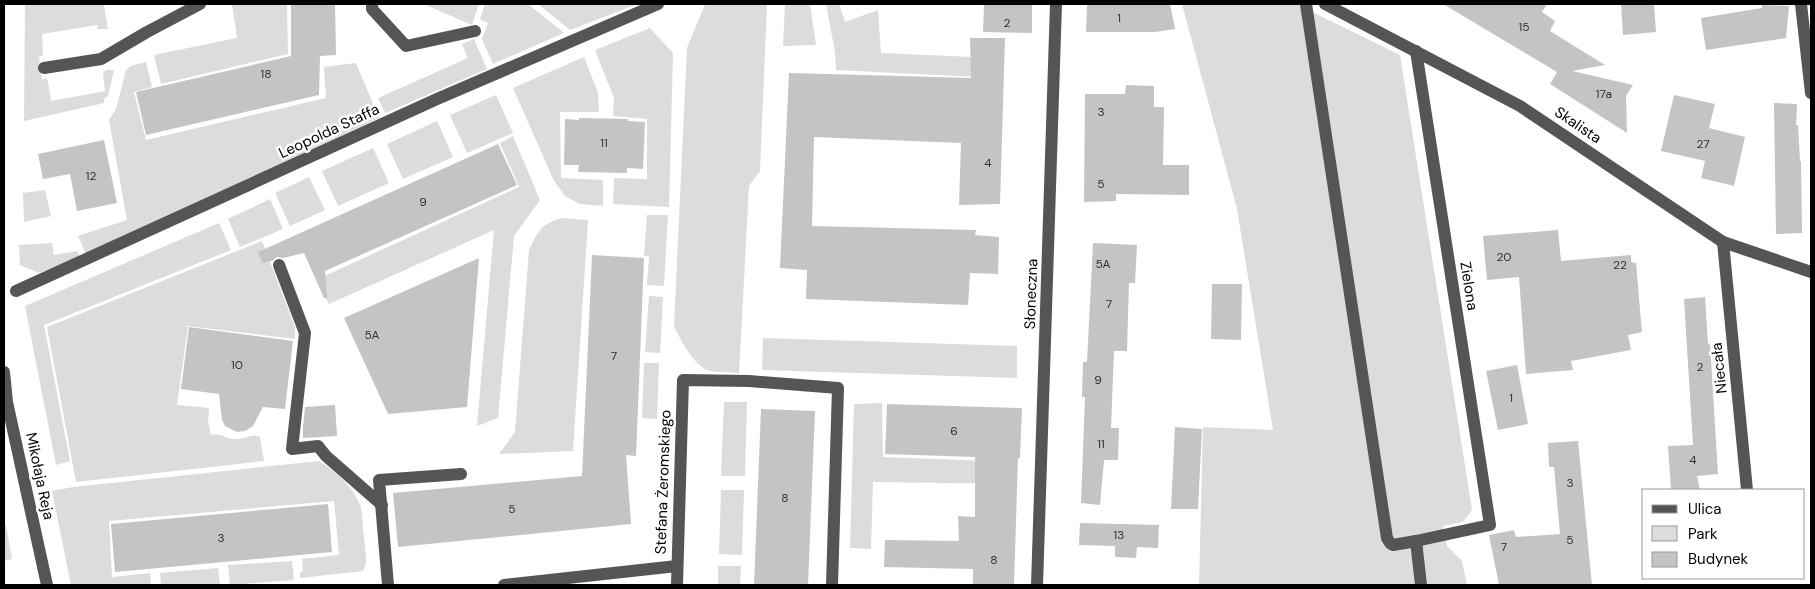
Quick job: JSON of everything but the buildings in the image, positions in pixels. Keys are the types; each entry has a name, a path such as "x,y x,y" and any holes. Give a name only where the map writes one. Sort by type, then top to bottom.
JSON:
{"street":[{"path":"44,68 101,58 200,4"},
{"path":"372,4 372,9 406,46 475,31"},
{"name":"Leopolda Staffa","path":"16,291 437,99 658,4"},
{"name":"Słoneczna","path":"1037,585 1056,4"},
{"path":"1306,4 1387,538 1393,544 1416,541 1421,585"},
{"name":"Skalista","path":"1325,4 1520,106 1722,242 1811,272"},
{"path":"1802,4 1811,93"},
{"name":"Zielona","path":"1416,51 1490,525 1416,541"},
{"name":"Niecała","path":"1722,242 1748,489"},
{"path":"279,265 305,333 292,449 318,446 326,456 382,505"},
{"name":"Mikołaja Reja","path":"4,372 7,402 47,585"},
{"name":"Stefana Żeromskiego","path":"677,585 683,380 749,381 838,388 832,585"},
{"path":"388,585 380,480 461,474"},
{"path":"504,585 677,566"}],"green space":[{"path":"25,4 110,4 104,5 108,29 97,29 97,25 42,34 43,55 39,57 42,80 46,78 48,81 51,101 105,91 103,73 106,70 114,70 108,96 104,99 104,103 24,121"},
{"path":"232,4 287,4 288,54 161,84 154,55 237,38"},
{"path":"427,4 479,4 472,25"},
{"path":"485,4 528,4 564,33 493,64 482,39 488,23 480,19"},
{"path":"538,4 638,4 570,30"},
{"path":"705,4 767,4 760,171 749,186 739,373 714,372 702,367 688,351 674,326 687,48"},
{"path":"785,4 810,4 816,45 783,46"},
{"path":"826,4 839,4 845,22 878,10 881,53 996,58 996,78 836,70 835,52"},
{"path":"1182,4 1296,4 1400,55 1472,510 1463,522 1443,526 1447,546 1462,561 1467,585 1199,585 1203,427 1273,430 1237,209"},
{"path":"650,28 673,53 669,207 613,204 614,178 647,179 647,119 613,116 614,98 595,50"},
{"path":"474,39 487,69 385,113 378,98 468,58 462,44"},
{"path":"584,57 598,93 599,112 560,112 561,178 603,180 603,206 580,204 565,196 554,181 513,88"},
{"path":"146,62 152,87 134,92 146,140 326,98 324,67 356,63 379,118 86,254 78,236 127,220 109,120 116,109 126,70 131,66"},
{"path":"496,95 513,133 467,153 450,115"},
{"path":"437,121 453,157 403,179 387,144"},
{"path":"513,136 540,200 514,236 498,418 477,426 494,230 329,304 316,280 519,187 500,143"},
{"path":"373,148 389,183 338,206 322,171"},
{"path":"309,177 325,210 290,226 275,193"},
{"path":"45,190 51,216 24,222 23,193"},
{"path":"270,199 283,229 240,247 228,219"},
{"path":"647,215 668,215 664,286 647,285 649,256 644,256"},
{"path":"562,218 588,220 573,451 499,454 515,432 529,250 541,229 549,223"},
{"path":"219,223 231,250 44,325 70,461 56,465 25,306"},
{"path":"262,241 295,327 295,339 188,326 177,405 209,408 208,422 211,435 235,439 260,437 264,461 76,482 47,327"},
{"path":"52,243 54,255 77,251 80,257 39,273 20,265 19,245"},
{"path":"649,296 663,297 660,353 645,352"},
{"path":"763,338 1017,346 1017,378 762,370"},
{"path":"644,363 659,363 657,419 642,418"},
{"path":"724,402 747,402 745,476 721,476"},
{"path":"882,403 883,457 1016,462 1015,484 873,482 871,549 850,548 854,404"},
{"path":"319,461 344,481 354,493 361,507 366,557 363,571 300,578 300,572 303,571 302,559 339,555 334,501 109,521 112,577 150,573 151,585 71,585 52,491 73,487"},
{"path":"721,490 744,490 742,555 719,554"},
{"path":"4,525 6,525 12,559 4,561"},
{"path":"292,561 294,580 230,585 228,565"},
{"path":"718,566 741,566 740,585 718,585"},
{"path":"218,568 220,585 161,585 160,573"}]}
